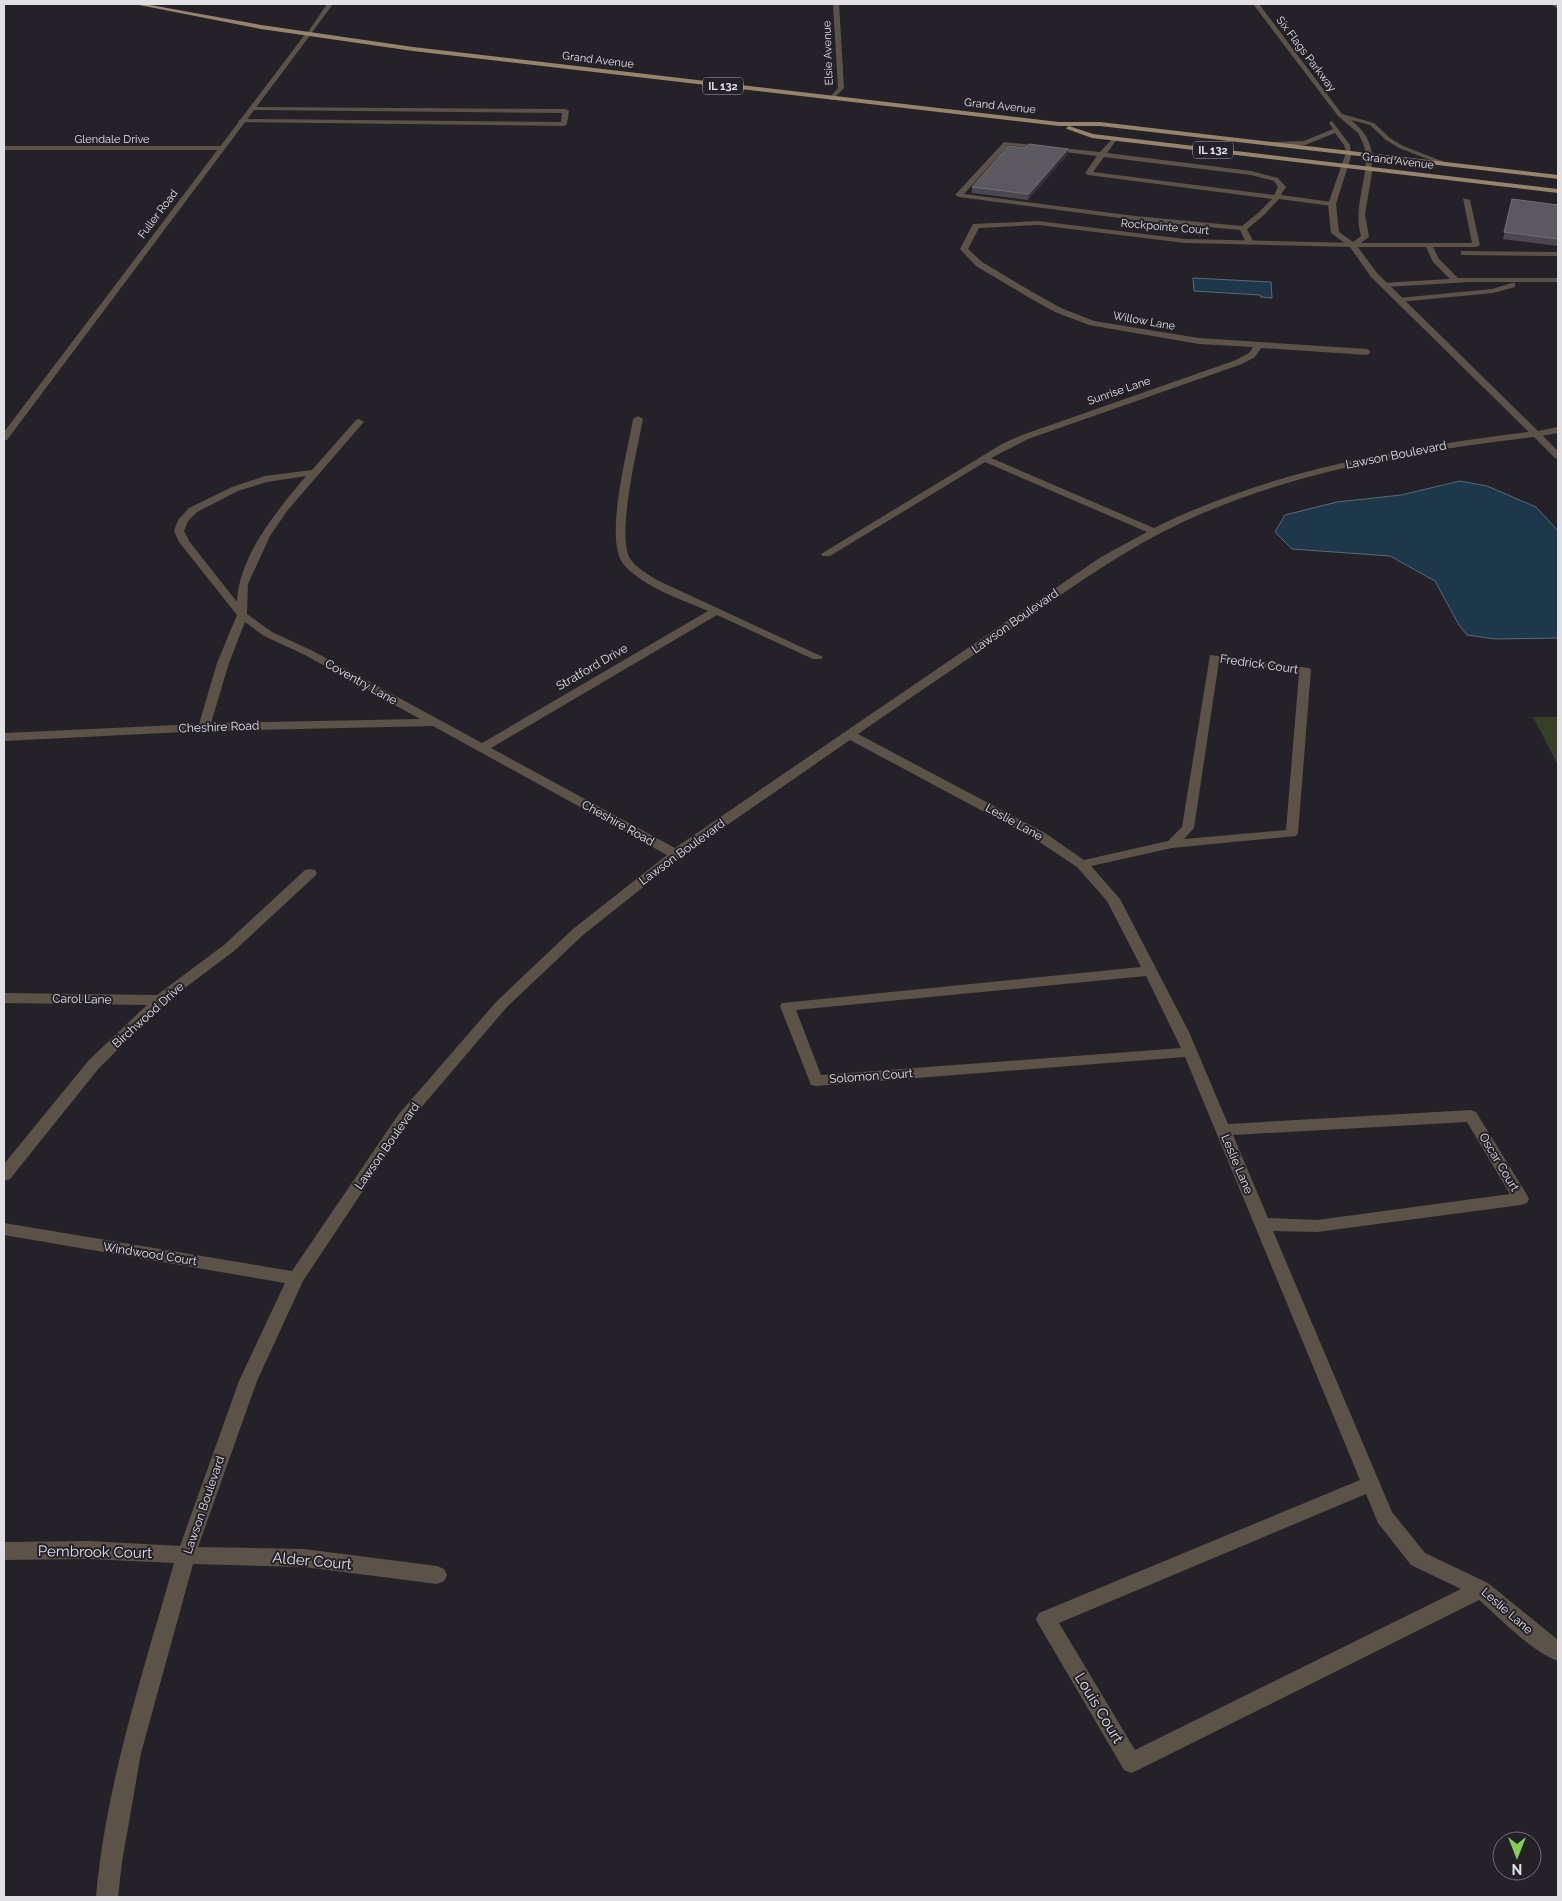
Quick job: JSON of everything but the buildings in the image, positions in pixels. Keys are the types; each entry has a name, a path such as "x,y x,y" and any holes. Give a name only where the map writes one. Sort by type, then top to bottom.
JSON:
{"main road":[{"name":"Grand Avenue","path":"137,4 308,34 505,60 1059,124 1100,124 1558,177"},
{"name":"Grand Avenue","path":"1059,124 1092,136 1114,139 1558,191"}],"street":[{"name":"Fuller Road","path":"4,438 330,4"},
{"name":"Elsie Avenue","path":"832,98 841,88 836,4"},
{"name":"Six Flags Parkway","path":"1256,4 1340,115 1360,132 1368,144 1369,156"},
{"path":"1554,4 1558,8"},
{"path":"241,121 564,124 566,110 251,109"},
{"path":"380,123 386,110"},
{"path":"1445,164 1401,147 1388,139 1372,124 1340,115 1332,123 1347,144 1349,153 1332,204 1335,233 1353,245 1362,261 1384,285 1558,456"},
{"path":"1271,144 1305,143 1336,130"},
{"path":"1114,139 1088,173 1332,204"},
{"path":"1006,143 1102,155 1252,173 1276,180 1282,187 1278,197 1260,216 1243,228 1135,218 959,195 1006,143"},
{"name":"Glendale Drive","path":"4,148 221,148"},
{"path":"1353,245 1365,237 1360,223 1361,204 1368,178 1369,156"},
{"path":"1430,248 1476,245 1466,200"},
{"name":"Rockpointe Court","path":"976,226 1038,223 1160,239 1430,248"},
{"name":"Willow Lane","path":"976,226 964,249 969,256 1030,295 1075,317 1092,323 1170,338 1259,346 1367,352"},
{"path":"1243,228 1250,243"},
{"path":"1430,248 1558,254"},
{"path":"1430,248 1436,260 1454,280"},
{"path":"1384,285 1454,280 1558,280"},
{"path":"1399,300 1493,291 1522,281"},
{"name":"Sunrise Lane","path":"826,554 1005,446 1025,437 1240,362 1252,355 1259,346"},
{"path":"638,419 619,532 624,558 638,572 655,583 817,657"},
{"path":"204,727 223,663 242,615 243,584 265,536 284,509 359,422"},
{"name":"Lawson Boulevard","path":"107,1897 111,1862 132,1753 186,1555 248,1381 296,1278 403,1119 501,1004 578,932 676,854 1105,560 1155,532 1192,514 1255,490 1361,460 1475,440 1558,430"},
{"path":"984,459 1155,532"},
{"name":"Coventry Lane","path":"315,472 265,479 235,489 193,510 183,520 179,531 184,542 242,615 268,634 309,653 482,748"},
{"name":"Stratford Drive","path":"482,748 716,611"},
{"name":"Fredrick Court","path":"1082,864 1172,844 1292,833 1305,670 1214,658 1188,828 1172,844"},
{"name":"Cheshire Road","path":"4,736 204,727 434,722"},
{"name":"Leslie Lane","path":"850,735 1036,834 1082,864 1113,899 1190,1052 1385,1517 1418,1559 1481,1589 1532,1633 1558,1652"},
{"name":"Cheshire Road","path":"482,748 676,854"},
{"name":"Birchwood Drive","path":"4,1175 94,1064 160,1000 228,948 310,873"},
{"name":"Solomon Court","path":"1150,971 787,1006 816,1081 1190,1052"},
{"name":"Carol Lane","path":"4,998 160,1000"},
{"name":"Oscar Court","path":"1222,1130 1471,1116 1521,1200 1317,1226 1262,1224"},
{"name":"Windwood Court","path":"4,1229 296,1278"},
{"name":"Louis Court","path":"1371,1484 1046,1619 1131,1763 1481,1589"},
{"name":"Pembrook Court","path":"4,1551 89,1550 186,1555"},
{"name":"Alder Court","path":"186,1555 304,1558 437,1575"}],"green space":[{"path":"1533,717 1558,717 1558,765"}],"water":[{"path":"1193,278 1271,282 1272,298 1261,297 1260,295 1194,291"},
{"path":"1460,481 1487,486 1536,507 1558,531 1558,638 1495,639 1467,635 1459,625 1435,581 1390,556 1292,549 1275,532 1285,515 1337,502 1401,495"}]}
